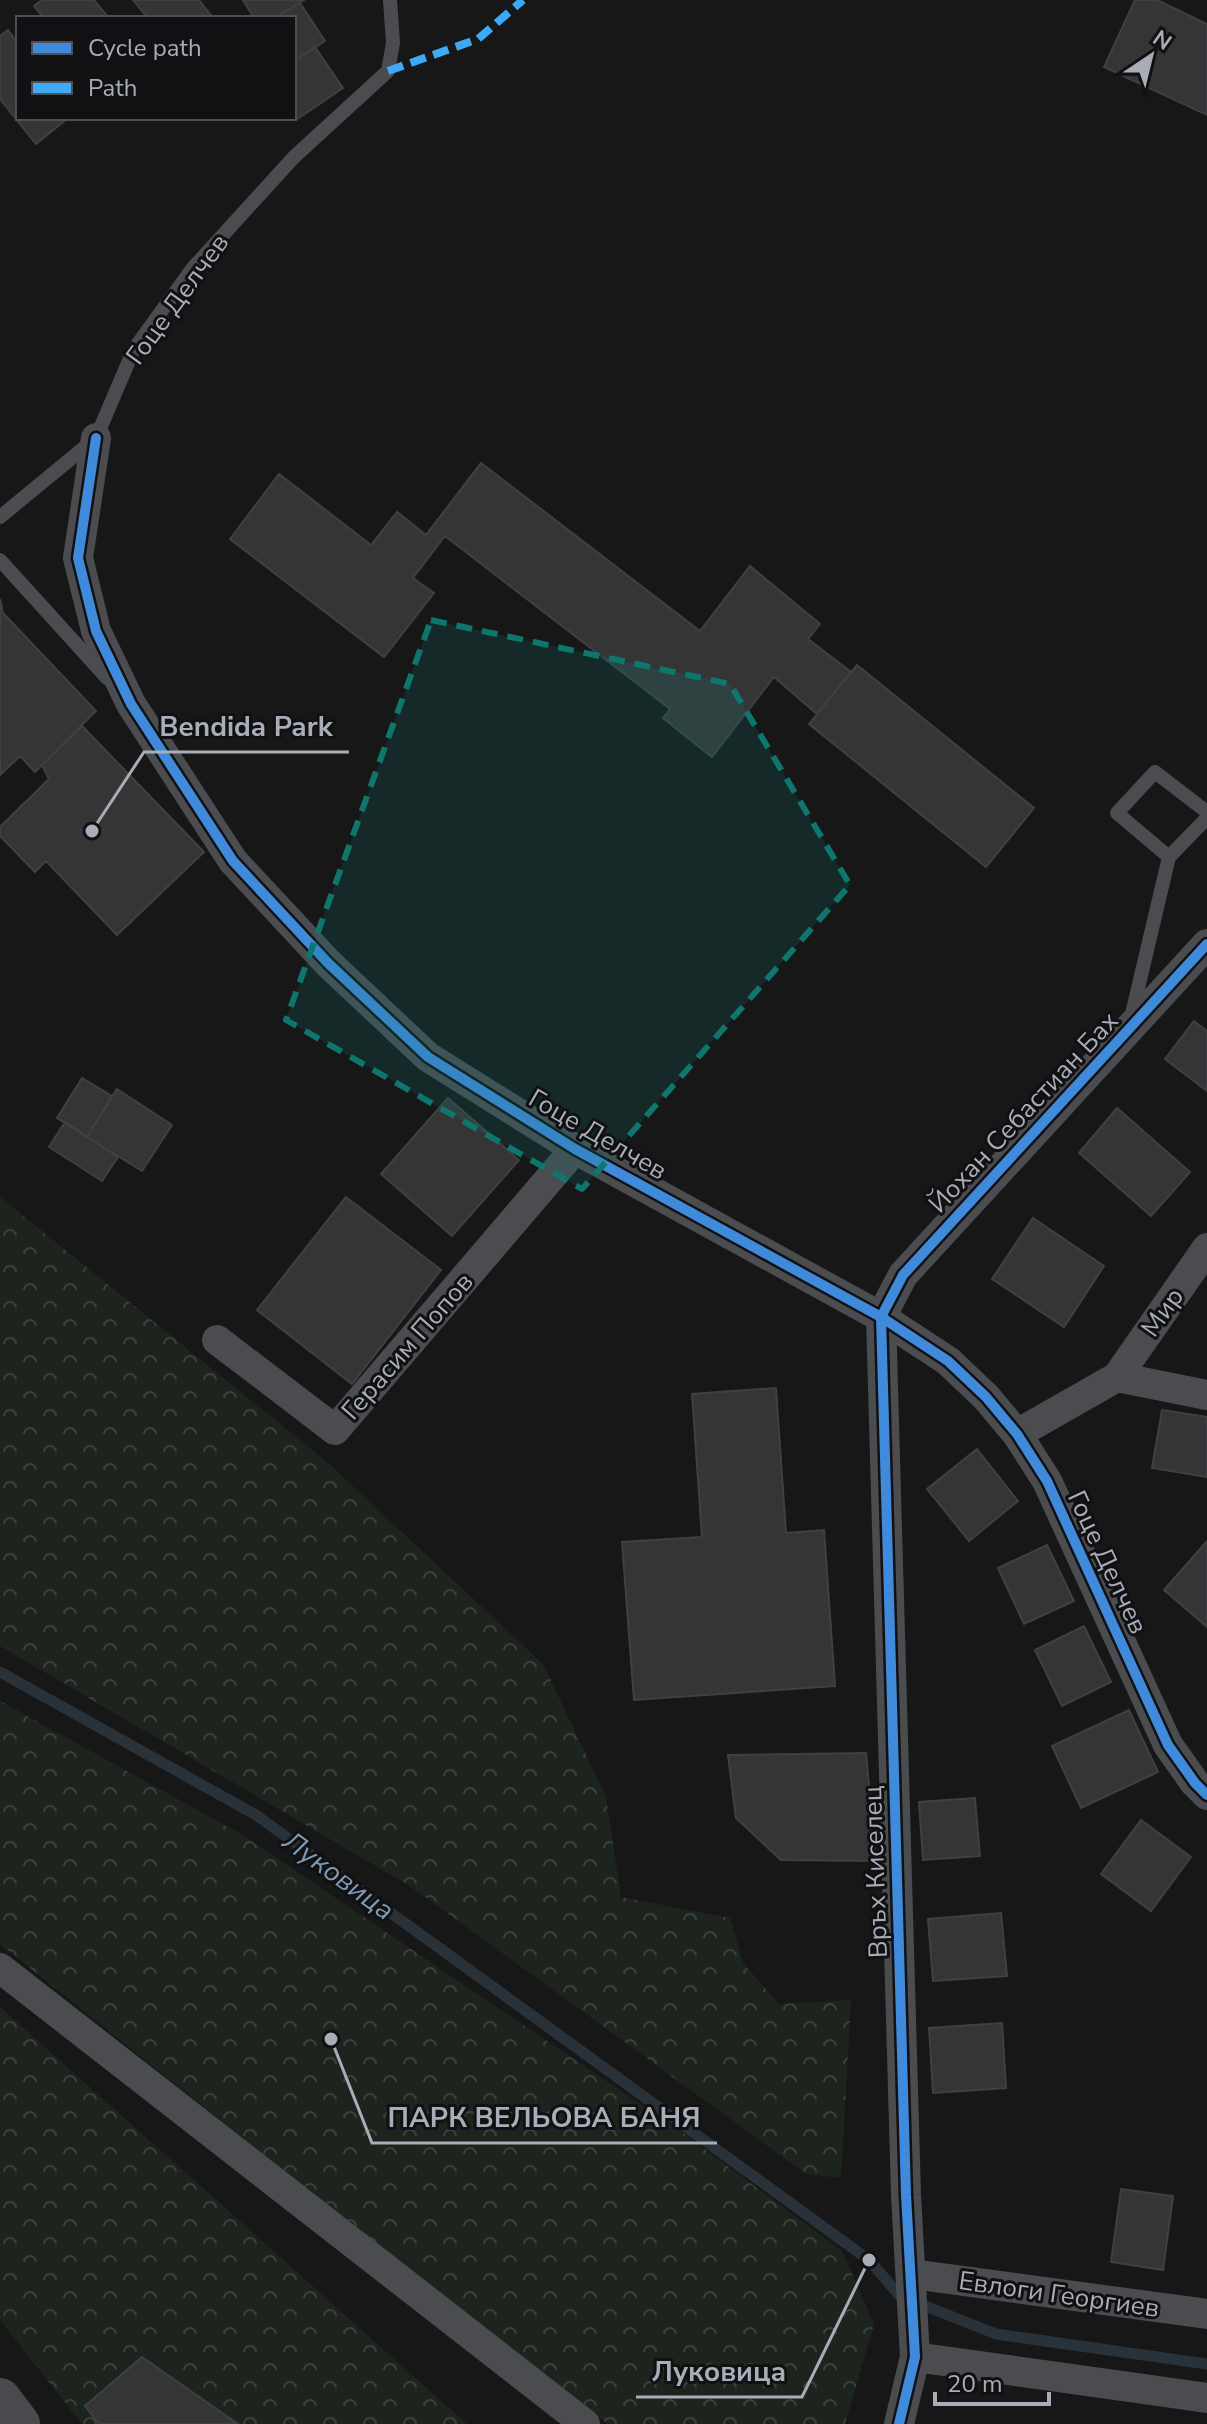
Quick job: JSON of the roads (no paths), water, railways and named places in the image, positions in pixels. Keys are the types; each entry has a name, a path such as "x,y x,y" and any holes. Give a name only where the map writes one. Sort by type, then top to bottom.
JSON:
{"street":[{"name":"Гоце Делчев","path":"96,438 78,558 96,631 131,704 233,861 328,963 428,1057 575,1149 881,1317 948,1361 986,1397 1017,1434 1047,1481 1168,1745 1207,1795"},
{"name":"Йохан Себастиан Бах","path":"881,1317 903,1275 1207,944"},
{"name":"Герасим Попов","path":"217,1340 335,1430 575,1149"},
{"name":"Мир","path":"1017,1434 1117,1377 1207,1248"},
{"name":"Връх Киселец","path":"881,1317 905,2179 915,2344 899,2424"},
{"path":"1117,1377 1207,1395"},
{"path":"0,1968 585,2424"},
{"name":"Евлоги Георгиев","path":"912,2283 1207,2314"},
{"path":"915,2344 1207,2398"}],"lane":[{"name":"Гоце Делчев","path":"96,438 134,349 192,269 273,178 388,71 393,43 390,0"},
{"path":"0,517 96,438"},
{"path":"0,560 131,704"},
{"path":"1128,1030 1169,857 1207,815 1155,772 1117,813 1169,857"}],"waterway":[{"name":"Луковица","path":"0,1672 256,1815 869,2260 900,2296 996,2334 1207,2364"}],"place":[{"name":"Bendida Park","path":"92,831"},
{"name":"ПАРК ВЕЛЬОВА БАНЯ","path":"331,2039"},
{"name":"Луковица","path":"869,2260"}]}
